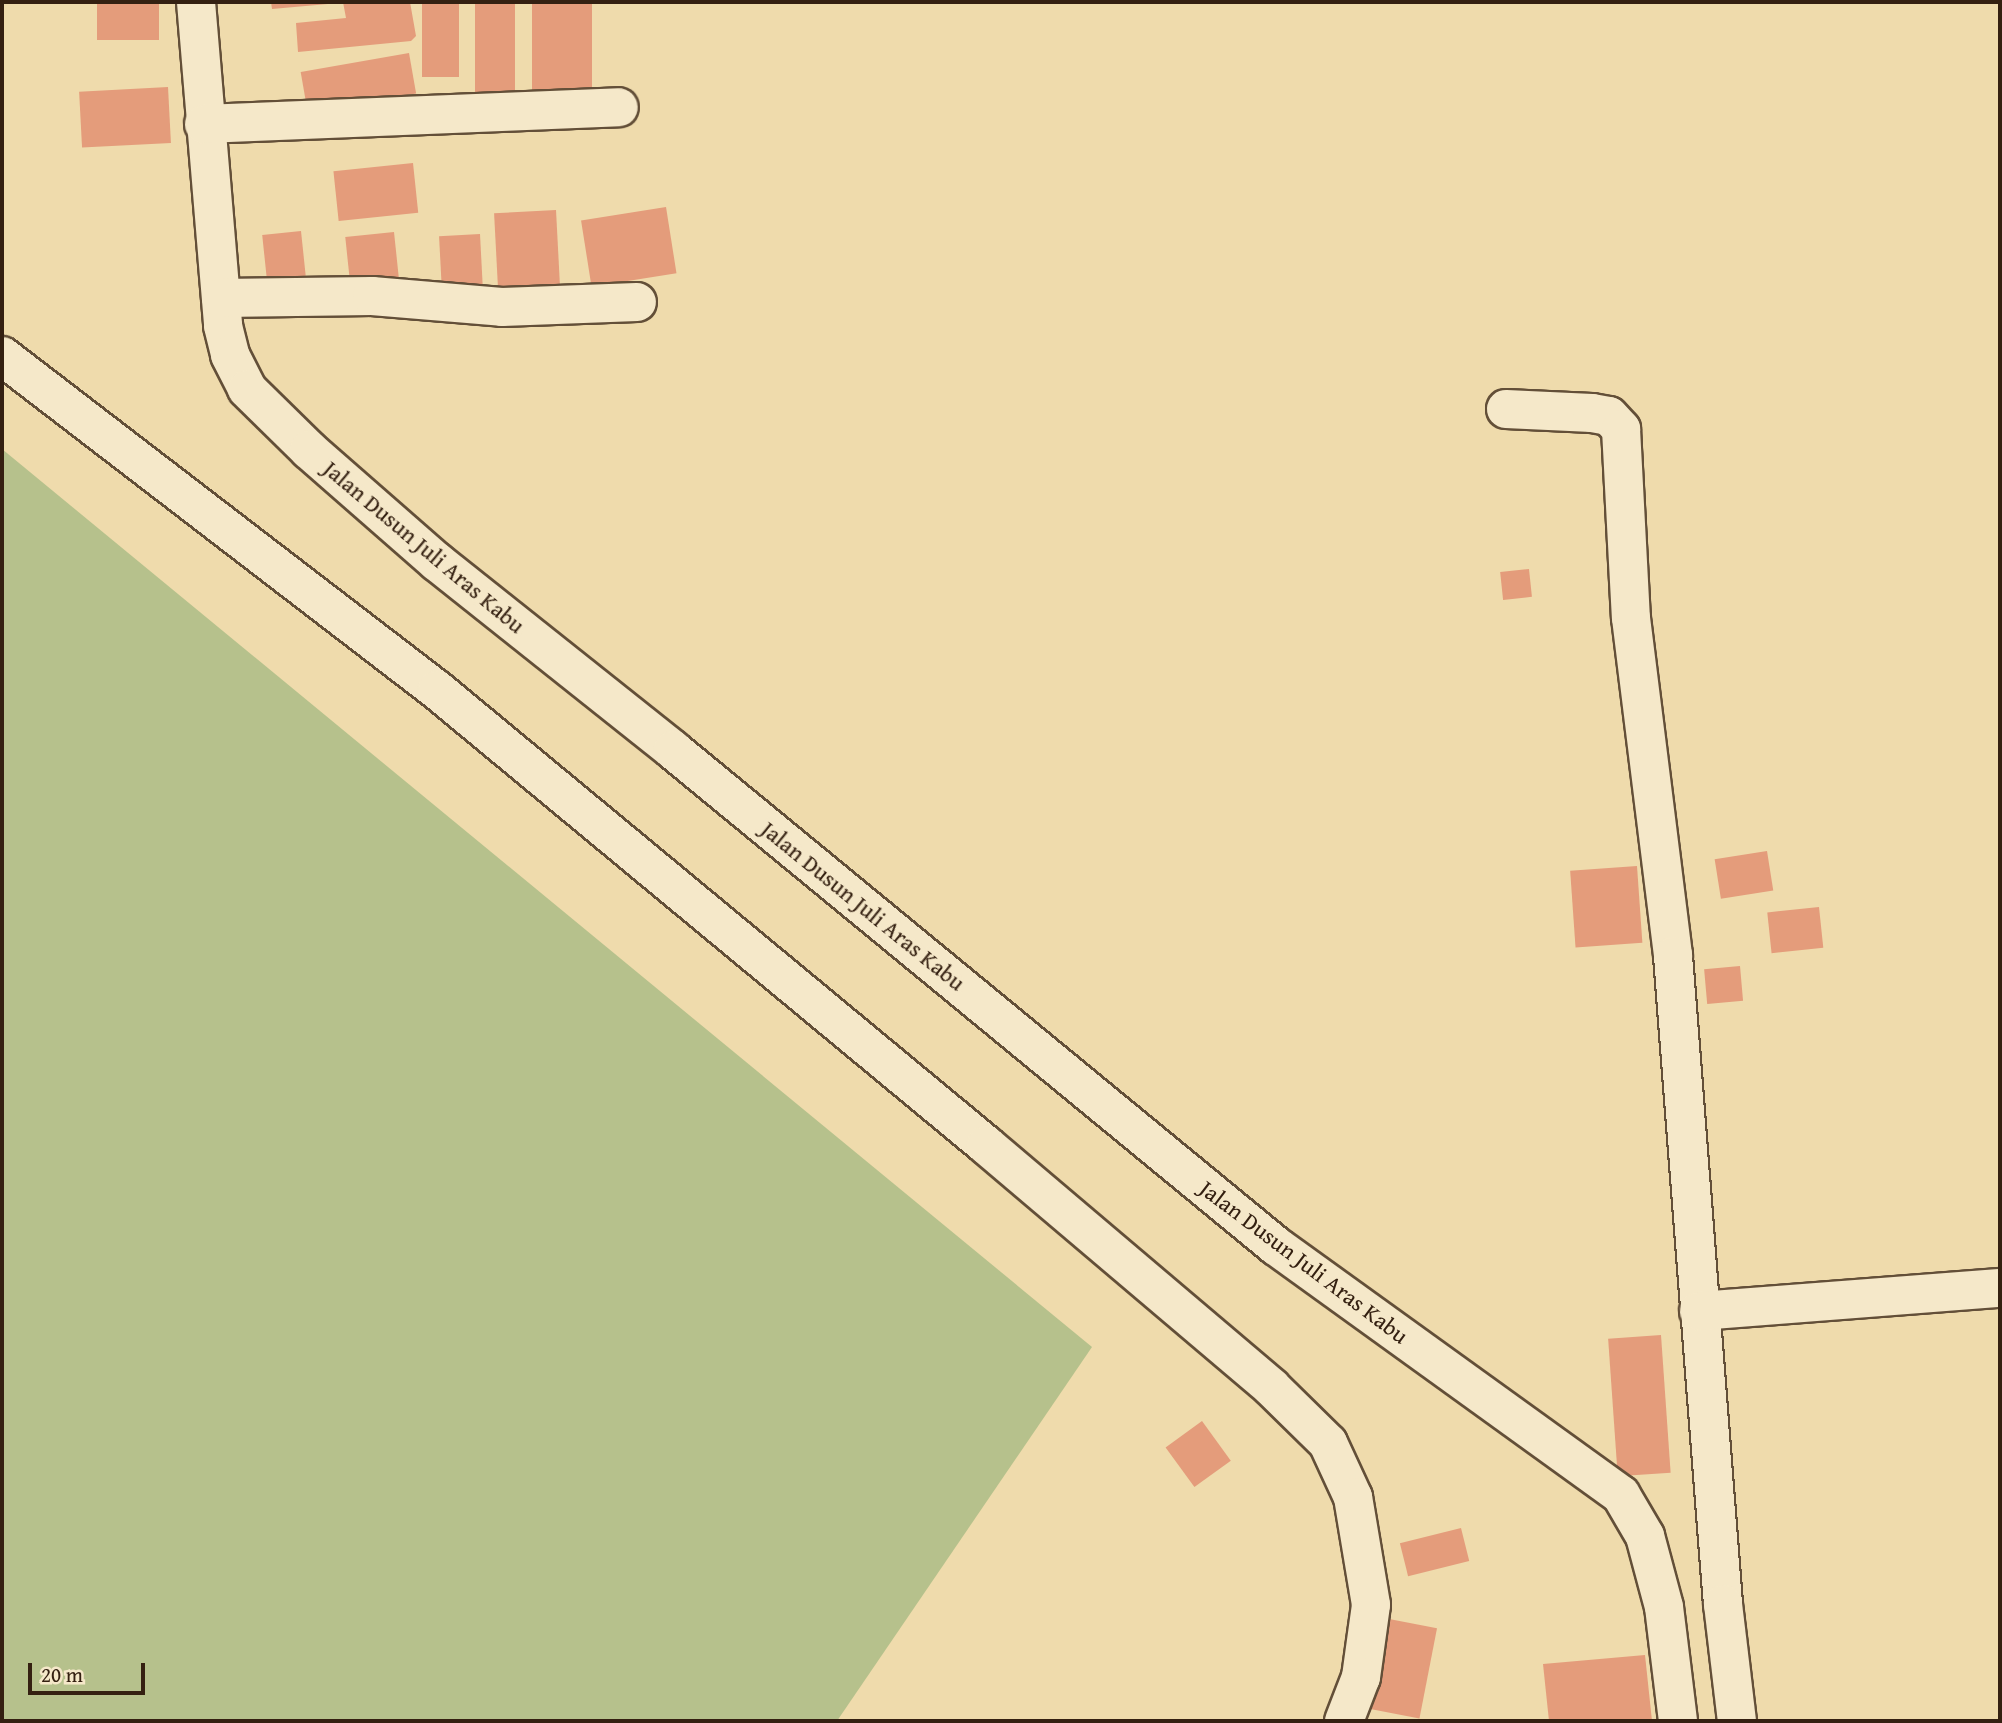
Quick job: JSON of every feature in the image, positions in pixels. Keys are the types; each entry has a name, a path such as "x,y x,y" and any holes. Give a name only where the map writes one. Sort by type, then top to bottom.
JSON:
{"street":[{"name":"Jalan Dusun Juli Aras Kabu","path":"196,2 221,298 230,355 247,389 309,450 437,562 673,750 1276,1247 1621,1495 1645,1536 1664,1607 1678,1721"},
{"path":"205,124 619,107"},
{"path":"221,298 372,296 502,307 637,302"},
{"path":"2,356 437,690 1007,1163 1271,1387 1328,1443 1353,1497 1371,1605 1361,1676 1344,1721"},
{"path":"1506,409 1592,413 1609,416 1621,429 1631,618 1673,956 1723,1604 1737,1721"},
{"path":"1699,1311 2000,1288"},
{"path":"1664,1607 1723,1604"}],"green space":[{"path":"2,449 1092,1347 837,1721 2,1721"}],"building":[{"path":"97,2 159,2 159,40 97,40"},
{"path":"271,2 328,2 328,4 272,9"},
{"path":"343,2 410,2 416,36 411,41 298,52 296,23 346,18"},
{"path":"422,2 459,2 459,77 422,77"},
{"path":"475,2 515,2 515,94 475,94"},
{"path":"532,2 592,2 592,93 532,93"},
{"path":"409,53 416,93 308,112 301,72"},
{"path":"168,87 171,143 82,148 79,92"},
{"path":"413,163 418,213 339,221 333,171"},
{"path":"666,207 676,273 592,287 581,220"},
{"path":"556,210 561,297 499,300 494,213"},
{"path":"301,231 306,276 267,280 262,235"},
{"path":"394,232 399,278 350,283 345,237"},
{"path":"480,234 483,289 442,291 439,236"},
{"path":"1529,569 1532,597 1503,600 1500,572"},
{"path":"1767,851 1773,891 1721,899 1715,859"},
{"path":"1637,866 1642,943 1576,947 1570,871"},
{"path":"1819,907 1823,948 1772,953 1767,912"},
{"path":"1740,966 1743,1001 1707,1004 1704,969"},
{"path":"1661,1335 1671,1473 1618,1476 1608,1339"},
{"path":"1202,1421 1231,1461 1194,1487 1166,1447"},
{"path":"1461,1528 1469,1561 1408,1576 1400,1543"},
{"path":"1384,1618 1437,1628 1419,1719 1366,1708"},
{"path":"1645,1655 1652,1721 1549,1721 1543,1664"}]}
